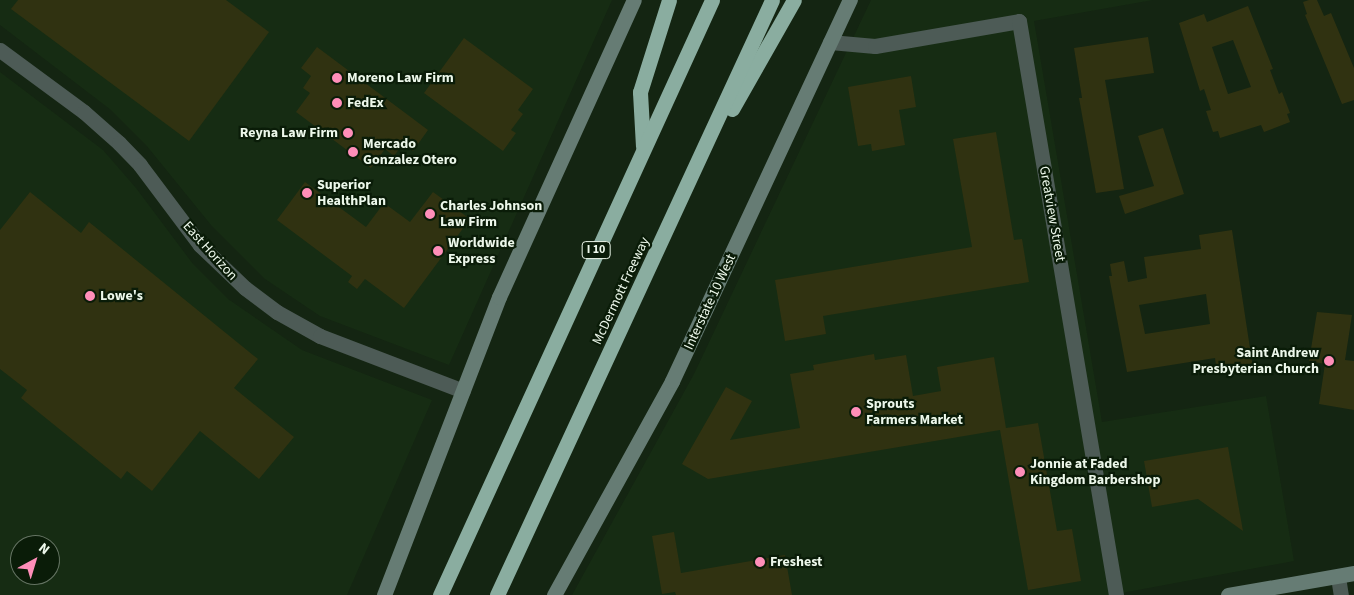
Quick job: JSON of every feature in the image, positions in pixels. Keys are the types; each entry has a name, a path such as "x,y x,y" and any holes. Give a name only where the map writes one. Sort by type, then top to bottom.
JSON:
{"highway":[{"path":"643,148 640,92 669,0"},
{"name":"I 10","path":"440,595 712,0"},
{"name":"McDermott Freeway","path":"497,595 772,0"},
{"path":"682,197 794,0"}],"main road":[{"path":"384,595 499,297 634,0"},
{"name":"Interstate 10 West","path":"554,595 680,366 850,0"},
{"path":"1228,595 1354,573"},
{"path":"391,577 394,595"}],"street":[{"name":"Greatview Street","path":"830,42 875,46 1019,22 1116,595"},
{"name":"East Horizon","path":"0,50 84,112 119,143 140,165 200,245 245,288 277,312 320,336 463,391"},
{"path":"1338,576 1341,595"}],"shaded area":[{"path":"0,0 612,0 449,365 320,316 265,279 211,225 146,145 111,110 0,25"},
{"path":"871,0 1153,0 1034,21 1102,422 1266,396 1294,561 1111,595 572,595 694,374"},
{"path":"0,72 103,150 136,188 193,264 228,299 302,350 432,400 347,595 0,595"}],"building":[{"path":"18,0 226,0 269,32 189,141 11,9"},
{"path":"1317,0 1324,16 1331,13 1354,68 1354,100 1342,104 1305,15 1307,14 1303,2"},
{"path":"1248,6 1273,69 1270,70 1279,94 1282,92 1290,113 1287,114 1290,122 1264,132 1261,125 1220,138 1218,131 1213,132 1206,111 1211,110 1204,89 1200,91 1179,23 1204,14 1207,22","holes":["1233,40 1251,87 1228,94 1212,47"]},
{"path":"1148,37 1154,73 1105,80 1124,189 1096,193 1079,98 1082,98 1074,48"},
{"path":"464,38 533,89 518,110 523,114 511,130 516,133 503,151 424,93"},
{"path":"317,47 428,130 413,151 403,144 394,156 385,149 371,168 296,112 310,93 303,88 311,76 301,68"},
{"path":"911,76 916,107 899,110 905,145 872,151 871,144 858,146 848,87"},
{"path":"1163,128 1184,194 1125,214 1119,196 1154,186 1138,136"},
{"path":"996,132 1014,240 1022,239 1029,282 823,316 826,334 785,341 775,280 972,247 953,139"},
{"path":"305,182 366,227 384,203 410,222 433,192 470,219 404,308 365,279 357,289 348,282 352,276 277,220"},
{"name":"Lowe's","path":"30,192 81,233 89,222 258,359 234,388 294,437 259,479 200,431 152,491 127,471 121,479 21,398 27,390 0,369 0,230"},
{"path":"1232,230 1253,368 1217,373 1215,358 1127,372 1109,276 1112,276 1110,264 1124,261 1128,282 1147,278 1144,257 1201,249 1199,235","holes":["1206,294 1210,324 1145,334 1139,305"]},
{"name":"Saint Andrew Presbyterian Church","path":"1317,312 1352,315 1345,360 1354,361 1354,410 1319,404 1325,364 1309,361"},
{"path":"874,354 875,360 906,355 913,396 941,391 937,367 994,357 1006,428 1038,423 1057,531 1072,529 1081,581 1028,590 1000,430 708,479 682,464 726,387 752,401 730,440 800,428 790,374 814,370 813,365"},
{"path":"1228,447 1243,531 1198,499 1152,507 1144,461"},
{"path":"674,532 681,573 785,555 792,595 676,595 675,592 662,594 652,536"}],"place":[{"name":"Moreno Law Firm","path":"337,78"},
{"name":"FedEx","path":"337,103"},
{"name":"Reyna Law Firm","path":"348,133"},
{"name":"Mercado Gonzalez Otero","path":"353,152"},
{"name":"Superior HealthPlan","path":"307,193"},
{"name":"Charles Johnson Law Firm","path":"430,214"},
{"name":"Worldwide Express","path":"438,251"},
{"name":"Lowe's","path":"90,296"},
{"name":"Saint Andrew Presbyterian Church","path":"1329,361"},
{"name":"Sprouts Farmers Market","path":"856,412"},
{"name":"Jonnie at Faded Kingdom Barbershop","path":"1020,472"},
{"name":"Freshest","path":"760,562"}]}
